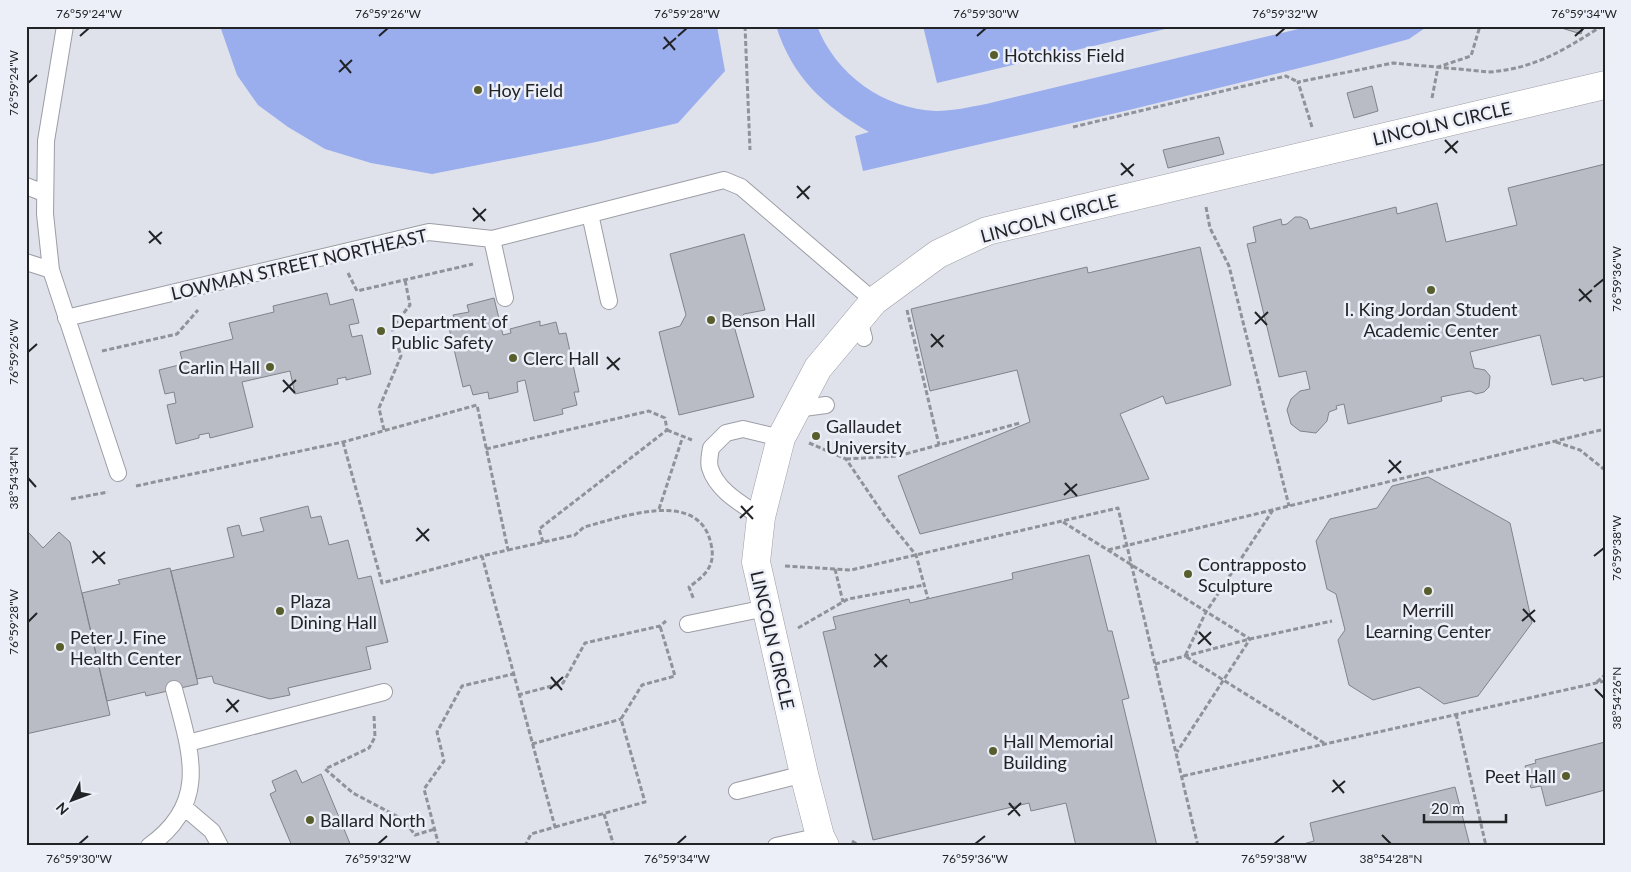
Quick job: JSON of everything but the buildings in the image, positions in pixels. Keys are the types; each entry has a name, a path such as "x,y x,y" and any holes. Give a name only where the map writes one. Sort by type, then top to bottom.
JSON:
{"street":[{"name":"LINCOLN CIRCLE","path":"823,841 804,774 756,562 761,517 794,440 796,410 818,368 866,319 938,254 987,231 1605,84"}],"lane":[{"path":"65,26 46,142 44,193 51,270 118,473"},
{"name":"LOWMAN STREET NORTHEAST","path":"66,318 429,232 492,238 724,180 741,187 866,319"},
{"path":"26,186 44,193"},
{"path":"590,214 609,301"},
{"path":"492,238 505,298"},
{"path":"26,262 51,270"},
{"path":"796,410 826,405"},
{"path":"761,517 732,498 718,484 709,467 711,448 726,433 743,429 794,440"},
{"path":"688,624 766,608"},
{"path":"149,846 167,833 185,808 192,776 188,744 174,689"},
{"path":"188,744 376,694"},
{"path":"737,791 804,774"},
{"path":"185,808 212,831 220,846"},
{"path":"776,846 823,841"}],"path":[{"path":"744,26 750,150"},
{"path":"1438,67 1471,56 1480,26"},
{"path":"1072,127 1286,76 1298,82 1393,63 1490,72 1505,71 1551,58 1602,26"},
{"path":"1431,100 1438,67"},
{"path":"1298,82 1312,128"},
{"path":"1199,205 1205,204 1210,228 1229,266 1289,506"},
{"path":"341,269 348,273 357,291 474,264"},
{"path":"384,430 379,408 401,356 392,328 410,304 405,280"},
{"path":"906,308 939,445"},
{"path":"96,353 177,334 200,309"},
{"path":"130,487 343,442 477,404 508,550"},
{"path":"486,448 649,411 665,418 667,430 539,529 543,542"},
{"path":"794,440 846,459 898,456 1020,423"},
{"path":"1108,550 1605,429"},
{"path":"659,509 683,436"},
{"path":"1555,441 1580,450 1605,470"},
{"path":"343,442 382,584 482,556 575,535 584,527 659,509 686,513 704,527 711,542 713,561 707,574 689,587 695,604"},
{"path":"846,459 886,518 916,555 928,599"},
{"path":"71,499 110,491"},
{"path":"776,565 851,570 1118,508 1183,776 1198,846"},
{"path":"1185,656 1206,612 1273,510"},
{"path":"1062,521 1250,639"},
{"path":"482,556 555,827"},
{"path":"835,569 843,602"},
{"path":"791,632 848,599 924,585"},
{"path":"518,694 563,683 585,643 660,626 673,614"},
{"path":"1155,664 1250,639 1332,621"},
{"path":"532,744 621,719 642,685 675,676 660,626"},
{"path":"1177,752 1250,639"},
{"path":"1185,656 1324,744"},
{"path":"439,846 424,789 444,761 436,732 462,686 513,674"},
{"path":"1596,683 1605,675"},
{"path":"1183,776 1605,681"},
{"path":"376,694 375,737 369,748 325,770 353,793 404,820 415,835 435,830"},
{"path":"1456,714 1486,846"},
{"path":"524,846 532,834 645,802 621,719"},
{"path":"604,814 614,846"}],"shaded area":[{"name":"Hoy Field","path":"220,26 717,26 725,71 678,123 596,142 432,174 371,163 325,149 288,127 258,105 237,75"},
{"path":"776,26 817,26 825,44 836,60 864,86 898,104 936,111 955,110 986,104 1311,26 1428,26 1409,39 1332,60 1129,110 863,171 855,136 869,132 837,111 812,88 791,61"},
{"name":"Hotchkiss Field","path":"923,26 1178,26 937,83"}],"place":[{"name":"Hotchkiss Field","path":"994,55"},
{"name":"Hoy Field","path":"478,90"},
{"name":"I. King Jordan Student Academic Center","path":"1431,290"},
{"name":"Benson Hall","path":"711,320"},
{"name":"Department of Public Safety","path":"381,331"},
{"name":"Clerc Hall","path":"513,358"},
{"name":"Carlin Hall","path":"270,367"},
{"name":"Gallaudet University","path":"816,436"},
{"name":"Contrapposto Sculpture","path":"1188,574"},
{"name":"Merrill Learning Center","path":"1428,591"},
{"name":"Plaza Dining Hall","path":"280,611"},
{"name":"Peter J. Fine Health Center","path":"60,647"},
{"name":"Hall Memorial Building","path":"993,751"},
{"name":"Peet Hall","path":"1566,776"},
{"name":"Ballard North","path":"310,820"}]}
